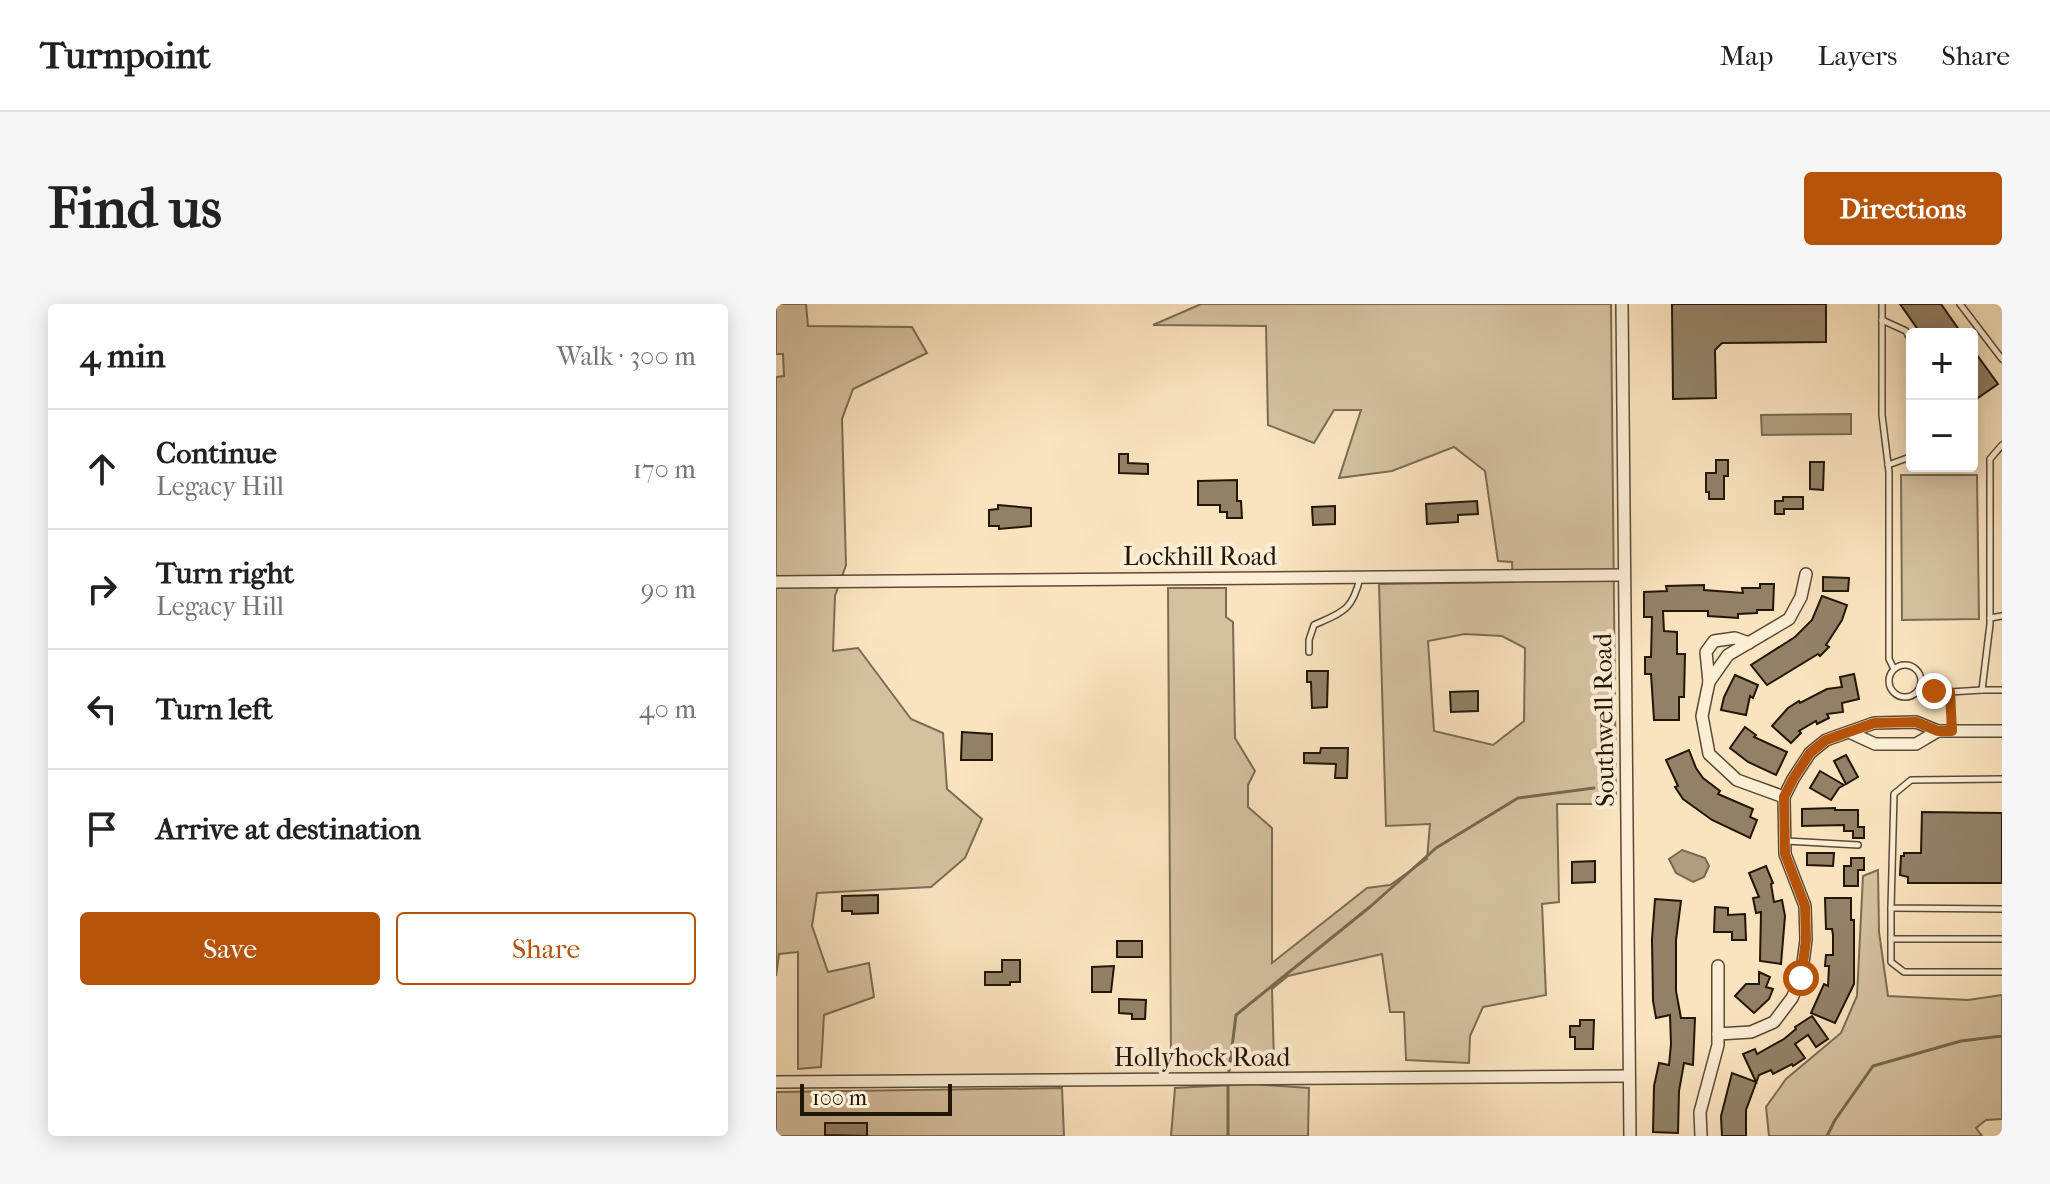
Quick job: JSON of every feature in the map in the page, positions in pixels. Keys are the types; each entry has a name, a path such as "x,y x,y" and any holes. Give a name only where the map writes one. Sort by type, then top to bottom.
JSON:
{"street":[{"name":"Southwell Road","path":"1622,304 1630,1136"},
{"path":"1709,682 1728,655 1789,619 1801,597 1806,574"},
{"name":"Lockhill Road","path":"776,582 1624,575"},
{"path":"1749,643 1735,638 1714,641 1706,652 1709,682 1702,716 1709,754 1737,780 1784,797"},
{"path":"1718,1034 1751,1032 1774,1022 1792,998 1801,978 1806,940 1805,906 1785,854 1784,797 1810,753 1826,740 1883,722 1916,722 1938,731 2002,731"},
{"path":"1883,722 1884,744"},
{"path":"1849,732 1875,744 1916,744 1938,731"},
{"path":"1701,1136 1700,1112 1718,1045 1718,966"},
{"name":"Hollyhock Road","path":"776,1082 1629,1076"}],"lane":[{"path":"1882,304 1882,415 1888,465 1889,659 1894,669 1889,683 1898,695 1913,695 1921,682"},
{"path":"1960,304 2002,359"},
{"path":"1882,320 1906,331 1911,341 1912,400"},
{"path":"1982,690 1990,618 1990,459 2002,445"},
{"path":"1888,465 1906,458"},
{"path":"1309,652 1314,625 1348,609 1360,577"},
{"path":"1990,618 2002,616"},
{"path":"1894,669 1904,665 1915,668 1921,682 1934,691 2002,690"},
{"path":"1950,692 1952,731"},
{"path":"2002,779 1911,780 1894,794 1891,908 1891,962 1904,972 2002,972"},
{"path":"1785,841 1858,845"},
{"path":"1891,908 2002,909"},
{"path":"1891,939 2002,939"}],"shaded area":[{"path":"776,304 806,304 808,326 912,327 927,353 853,389 842,419 846,565 835,596 833,651 858,648 911,719 943,733 947,789 982,819 965,858 931,887 817,893 812,926 828,972 869,963 874,997 824,1015 821,1067 798,1069 798,952 779,954 776,976 776,377 784,376 783,354 776,354"},
{"path":"1201,304 1611,304 1616,804 1557,804 1559,902 1542,904 1546,995 1483,1007 1470,1036 1469,1063 1406,1060 1404,1012 1390,1012 1382,954 1288,976 1272,989 1274,1063 1171,1062 1168,588 1226,588 1226,617 1233,622 1235,738 1255,771 1248,785 1248,807 1272,828 1272,963 1367,888 1390,885 1427,859 1430,824 1386,826 1379,584 1513,582 1512,562 1498,561 1485,471 1454,447 1392,471 1339,478 1361,410 1334,410 1314,443 1268,425 1266,326 1153,325","holes":["1465,634 1502,636 1525,648 1524,721 1493,745 1434,731 1428,641"]},
{"path":"1851,414 1851,434 1762,435 1761,415"},
{"path":"1901,475 1977,475 1979,619 1902,620"},
{"path":"1682,850 1705,858 1709,866 1704,877 1693,882 1676,873 1669,859"},
{"path":"1878,870 1879,932 1888,996 1968,1000 2002,995 2002,1119 1986,1120 1976,1128 1982,1136 1769,1136 1766,1107 1786,1079 1841,1033 1857,996 1863,876"},
{"path":"1251,1084 1309,1088 1308,1136 1171,1136 1175,1088"},
{"path":"1062,1088 1064,1136 867,1136 867,1123 826,1123 830,1136 776,1136 776,1092"}],"building":[{"path":"1672,304 1826,304 1826,342 1722,343 1715,350 1716,398 1673,399"},
{"path":"1900,304 1941,304 1958,328 1917,328"},
{"path":"1978,356 1998,384 1978,398"},
{"path":"1119,454 1128,454 1128,463 1148,464 1148,474 1119,473"},
{"path":"1716,460 1728,460 1724,499 1709,499 1709,492 1706,492 1706,473 1716,473"},
{"path":"1810,462 1824,462 1823,490 1810,489"},
{"path":"1237,480 1237,501 1241,501 1242,518 1227,518 1227,512 1220,512 1220,505 1198,505 1198,481"},
{"path":"1783,497 1803,497 1803,509 1784,509 1784,514 1775,514 1775,501 1783,501"},
{"path":"1477,501 1478,514 1458,515 1458,522 1427,524 1426,504"},
{"path":"998,505 1031,508 1031,526 999,529 999,526 989,526 989,510 998,509"},
{"path":"1335,506 1335,524 1313,525 1312,507"},
{"path":"1823,577 1849,578 1848,591 1823,591"},
{"path":"1760,584 1774,584 1773,610 1738,614 1738,618 1708,616 1708,611 1663,611 1664,631 1677,632 1677,654 1685,654 1684,697 1679,697 1679,720 1654,720 1651,674 1645,674 1645,657 1651,657 1652,617 1644,617 1644,592 1667,591 1666,586 1704,585 1704,590 1743,593 1742,588 1760,588"},
{"path":"1822,596 1847,605 1842,620 1826,645 1829,647 1820,656 1818,654 1767,685 1751,665 1795,637 1812,620"},
{"path":"1307,671 1328,671 1327,707 1312,708 1311,682 1307,682"},
{"path":"1854,674 1859,699 1842,703 1843,712 1827,714 1829,718 1817,724 1816,721 1799,731 1801,733 1791,743 1772,726 1799,701 1827,689 1842,687 1840,677"},
{"path":"1735,675 1758,685 1753,698 1750,696 1746,715 1721,710"},
{"path":"1478,691 1478,711 1451,712 1450,692"},
{"path":"1745,727 1756,735 1754,737 1787,752 1776,775 1748,762 1730,748"},
{"path":"962,732 992,734 992,760 961,760"},
{"path":"1321,748 1348,748 1347,778 1335,778 1336,764 1304,763 1304,753 1320,753"},
{"path":"1689,750 1696,768 1720,791 1718,794 1753,809 1750,817 1757,820 1750,838 1712,820 1683,799 1675,787 1678,786 1666,760"},
{"path":"1846,755 1858,777 1846,784 1834,761"},
{"path":"1820,771 1844,785 1831,800 1810,788"},
{"path":"1802,809 1858,810 1858,827 1864,827 1864,838 1853,838 1853,831 1844,831 1844,825 1802,826"},
{"path":"1922,812 2002,813 2002,883 1908,883 1908,877 1900,875 1901,856 1904,853 1921,853"},
{"path":"1807,853 1834,853 1833,866 1807,865"},
{"path":"1851,858 1864,858 1864,870 1858,870 1858,886 1844,886 1844,866 1851,866"},
{"path":"1595,861 1595,882 1572,883 1572,862"},
{"path":"1766,866 1773,883 1774,902 1782,900 1785,916 1781,964 1760,961 1761,912 1756,913 1753,898 1759,897 1749,873"},
{"path":"878,895 878,913 852,914 852,911 842,911 842,896"},
{"path":"1825,898 1851,898 1851,920 1854,920 1854,984 1835,1023 1811,1013 1824,984 1828,986 1826,955 1833,955 1832,929 1826,929"},
{"path":"1655,899 1681,901 1676,940 1676,991 1681,1018 1695,1018 1693,1065 1684,1063 1679,1091 1678,1133 1653,1132 1654,1086 1659,1063 1669,1065 1671,1044 1670,1015 1656,1018 1653,1001"},
{"path":"1715,907 1728,908 1728,915 1745,914 1746,940 1732,940 1732,932 1714,932"},
{"path":"1117,941 1142,941 1142,957 1117,957"},
{"path":"1002,960 1020,960 1020,982 985,985 985,972 1002,972"},
{"path":"1114,966 1111,992 1092,992 1092,967"},
{"path":"1759,972 1770,977 1766,987 1773,989 1769,999 1754,1013 1735,996 1746,984 1759,984"},
{"path":"1119,999 1146,1000 1145,1019 1132,1019 1132,1014 1119,1013"},
{"path":"1812,1016 1828,1039 1816,1047 1808,1035 1795,1044 1805,1058 1773,1074 1771,1070 1759,1075 1746,1110 1746,1136 1722,1136 1721,1116 1732,1073 1756,1082 1743,1054 1755,1049 1757,1054 1784,1039"},
{"path":"1580,1020 1594,1020 1593,1049 1575,1049 1575,1037 1570,1037 1570,1026 1580,1026"},
{"path":"825,1123 867,1123 867,1136 825,1135"}],"waterway":[{"path":"1229,1071 1236,1015 1371,906 1436,848 1518,798 1594,788"},
{"path":"1827,1136 1873,1066 1961,1041 2002,1036"},
{"path":"1228,1085 1228,1136"}],"route":[{"path":"1801,978 1806,940 1805,906 1785,854 1784,797 1810,753 1826,740 1883,722 1916,722 1938,731 1952,731 1950,692 1934,691"}]}
